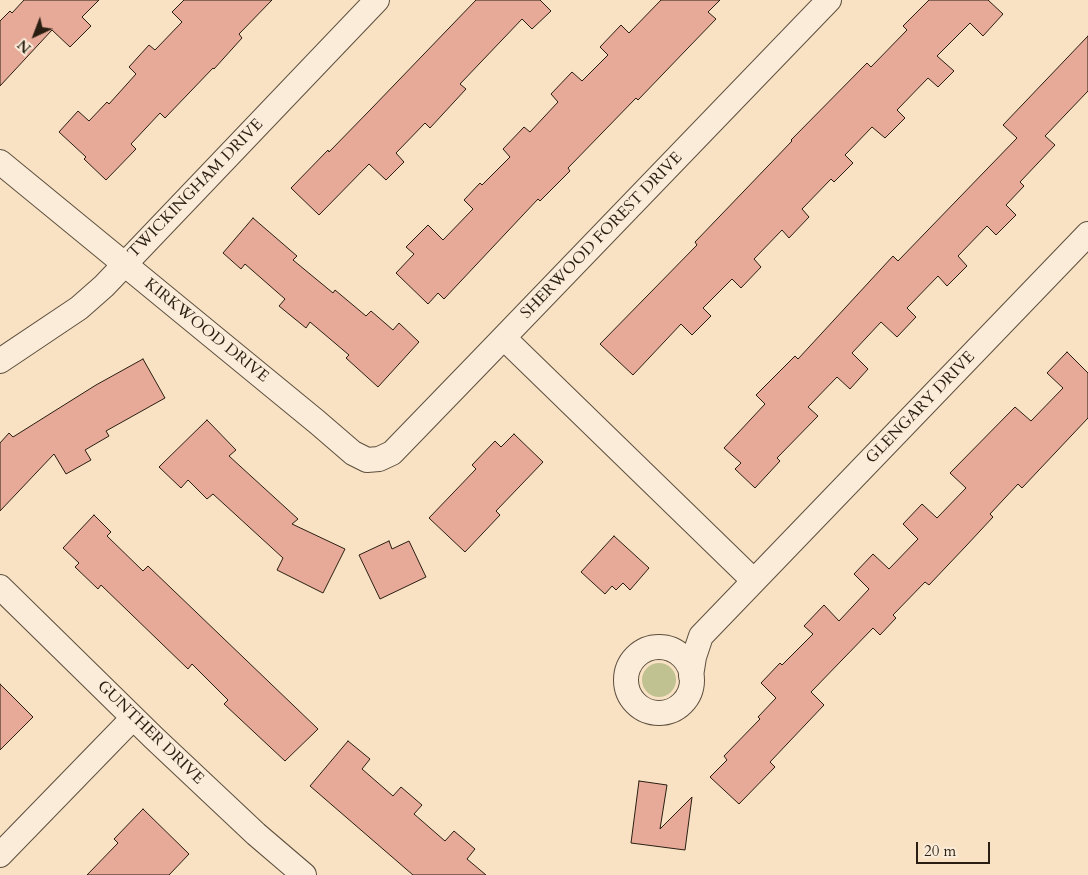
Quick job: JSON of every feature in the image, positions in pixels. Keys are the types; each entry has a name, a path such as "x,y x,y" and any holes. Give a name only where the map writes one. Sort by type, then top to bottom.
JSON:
{"street":[{"name":"TWICKINGHAM DRIVE","path":"0,361 79,308 104,286 378,0"},
{"name":"SHERWOOD FOREST DRIVE","path":"367,460 378,459 392,453 829,0"},
{"name":"KIRKWOOD DRIVE","path":"0,162 317,422 352,453 367,460"},
{"name":"GLENGARY DRIVE","path":"701,636 694,657 692,685 682,704 674,710 663,713 651,713 641,708 632,700 626,679 628,668 634,659 642,652 652,648 681,644 701,636 1088,234"},
{"path":"504,338 754,581"},
{"name":"GUNTHER DRIVE","path":"0,587 132,718 256,834 304,875"},
{"path":"663,647 673,650 682,656 692,676"},
{"path":"0,855 132,718"}],"green space":[{"path":"659,663 666,664 671,668 675,673 675,687 671,692 666,696 659,697 652,696 647,692 643,687 642,680 643,673 647,668 652,664"}],"building":[{"path":"24,0 99,0 82,17 91,26 70,47 52,30 0,86 0,21 10,11 12,13"},
{"path":"184,0 272,0 239,34 242,38 214,69 165,118 160,113 131,144 136,149 106,180 84,159 86,157 59,132 78,111 89,121 107,102 109,104 136,74 129,67 149,45 155,50 182,22 172,12"},
{"path":"476,0 540,0 551,11 532,29 522,19 460,84 466,89 430,128 425,123 396,153 404,162 386,180 369,164 319,215 291,188 328,150 329,152"},
{"path":"661,0 720,0 708,12 716,19 638,100 636,98 568,168 570,171 540,201 538,199 444,299 438,293 428,304 396,273 414,254 406,247 428,225 443,240 473,209 464,200 510,157 503,149 524,127 530,132 558,102 551,94 572,72 582,81 608,55 600,47 621,25 629,33"},
{"path":"929,0 988,0 1003,14 983,36 970,23 937,56 954,71 938,87 928,78 897,110 905,118 885,138 872,127 845,155 853,163 834,182 831,179 802,209 809,217 789,238 782,230 754,259 761,267 741,288 732,279 703,308 711,316 692,335 681,324 633,375 600,344 697,245 695,242 791,140 867,63 871,67 907,30 903,26"},
{"path":"1088,36 1088,91 1045,136 1055,145 1020,182 1024,186 1006,205 1016,215 996,235 987,226 958,256 967,266 947,286 938,276 907,308 916,317 897,337 881,322 852,353 868,369 850,389 837,377 808,407 818,416 777,458 780,461 755,488 735,469 741,463 724,448 765,404 756,395 795,356 798,359 893,256 898,261 1017,138 1003,125"},
{"path":"253,218 297,256 293,260 333,293 335,290 366,316 371,311 393,330 399,323 419,342 378,387 346,358 349,355 310,322 306,328 279,306 285,299 245,264 241,269 223,253"},
{"path":"1067,352 1088,373 1088,418 1022,488 1018,484 990,514 993,517 929,585 925,582 893,615 896,618 880,635 873,628 811,692 824,705 770,762 775,767 739,804 710,777 727,760 724,756 760,719 758,717 776,698 761,683 780,663 782,665 813,634 804,626 824,605 839,621 869,589 854,574 873,554 889,569 918,539 903,524 922,504 937,518 966,488 950,473 1015,407 1031,421 1063,388 1047,373"},
{"path":"143,359 165,398 106,431 109,436 85,450 91,460 66,474 54,454 0,511 0,443 9,433 13,437 96,385"},
{"path":"207,420 236,450 229,456 298,519 292,524 345,549 323,593 277,570 283,558 213,494 207,499 188,480 181,488 159,467"},
{"path":"514,434 543,462 496,511 500,515 465,552 429,518 476,469 472,465 495,441 501,447"},
{"path":"94,515 111,532 107,536 143,571 148,566 318,729 285,761 224,704 228,700 192,664 188,669 101,585 98,589 75,567 79,563 63,548"},
{"path":"614,536 649,568 630,590 623,583 616,590 612,586 605,594 581,572"},
{"path":"389,541 392,549 409,541 426,577 380,599 359,555"},
{"path":"0,684 33,717 0,750"},
{"path":"348,741 370,759 362,769 393,796 401,787 422,805 414,814 445,841 454,831 475,849 467,859 486,875 413,875 310,786"},
{"path":"639,781 667,785 660,829 692,797 685,850 631,843"},
{"path":"143,809 189,854 169,875 87,875 118,843 114,839"}]}
